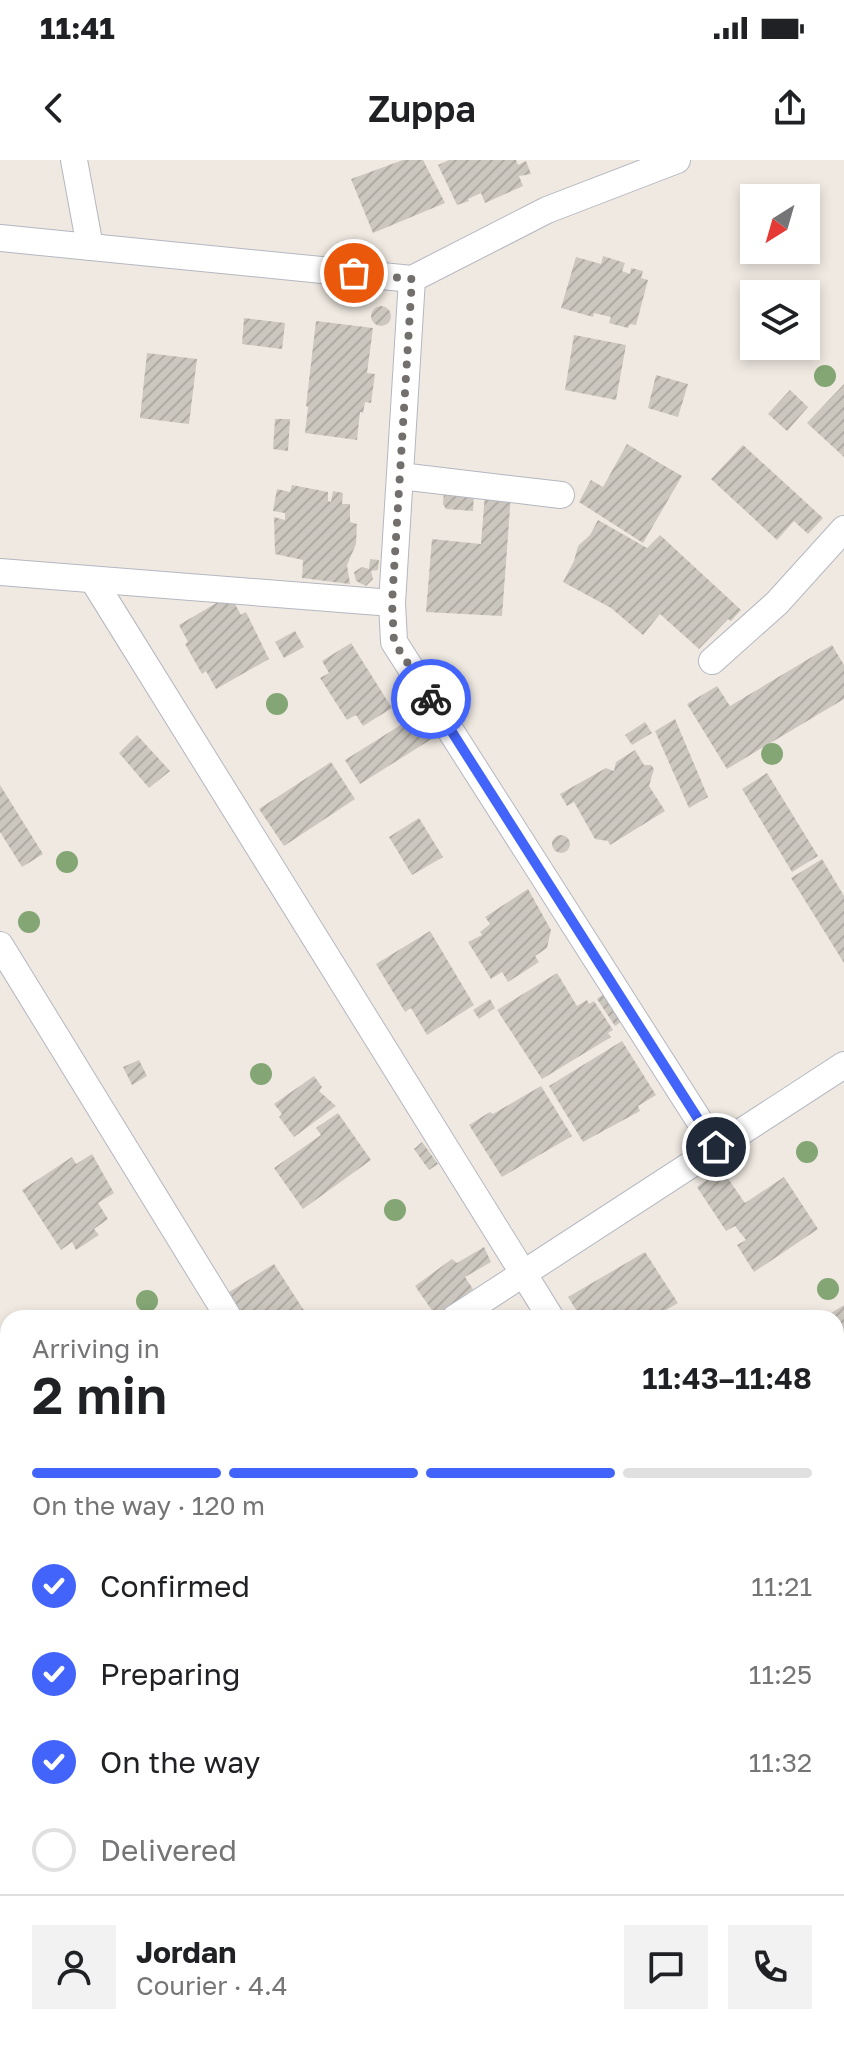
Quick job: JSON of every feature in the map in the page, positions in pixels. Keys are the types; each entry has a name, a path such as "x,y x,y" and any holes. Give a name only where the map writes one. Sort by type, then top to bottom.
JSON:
{"street":[{"path":"74,160 90,247"},
{"path":"0,238 412,279 547,210 677,160"},
{"path":"412,279 392,603 394,642 716,1147"},
{"path":"400,476 561,495"},
{"path":"712,661 777,603 844,529"},
{"path":"0,572 392,603"},
{"path":"93,580 546,1310"},
{"path":"0,945 224,1310"},
{"path":"467,1310 844,1065"}],"building":[{"path":"403,160 423,160 445,203 373,233 351,179"},
{"path":"449,160 516,160 518,165 526,161 531,174 519,176 523,186 485,203 481,193 457,205 438,165"},
{"path":"603,256 625,263 622,271 630,274 631,268 643,271 641,278 648,280 636,325 630,324 628,328 609,323 611,317 594,313 593,317 561,308 576,257 601,264"},
{"path":"381,306 388,309 391,316 388,323 381,326 374,323 371,316 374,309"},
{"path":"244,318 285,323 282,349 242,344"},
{"path":"316,321 373,328 367,373 375,374 371,403 365,402 363,413 360,412 357,440 305,433"},
{"path":"574,335 626,345 616,400 565,390"},
{"path":"147,353 197,359 189,424 140,418"},
{"path":"656,375 688,384 678,417 648,408"},
{"path":"844,384 844,457 807,423"},
{"path":"790,390 808,407 787,431 768,414"},
{"path":"275,419 290,419 288,451 273,449"},
{"path":"627,444 682,476 643,543 579,502 591,480 603,487"},
{"path":"743,445 823,518 808,534 794,521 777,540 711,479"},
{"path":"292,485 328,492 328,501 331,502 333,491 343,493 342,504 350,504 350,522 357,524 356,544 347,565 350,584 302,578 303,560 275,554 274,517 285,520 285,513 273,511 277,489 290,492"},
{"path":"444,490 474,493 473,511 446,509 443,504"},
{"path":"485,493 511,495 502,616 426,612 432,539 481,544"},
{"path":"598,520 647,548 660,535 741,610 699,649 660,614 643,635 611,608 563,582 578,546 590,535"},
{"path":"370,559 379,560 378,570 371,571 373,579 366,586 356,581 354,572 362,567 369,569"},
{"path":"230,595 241,615 246,612 269,659 216,689 206,671 202,674 185,644 188,642 179,625"},
{"path":"295,631 304,647 284,658 275,642"},
{"path":"351,643 392,708 363,726 356,715 347,720 320,678 329,673 322,661"},
{"path":"832,645 844,665 844,699 727,769 687,704 717,686 730,706"},
{"path":"423,711 438,735 360,784 345,760"},
{"path":"675,719 708,797 689,808 655,731"},
{"path":"645,722 652,733 632,745 625,735"},
{"path":"137,735 170,771 149,788 119,753"},
{"path":"635,750 644,765 651,765 654,769 649,786 665,811 610,845 608,841 595,839 574,802 567,806 560,794 606,768 614,771 616,762"},
{"path":"331,762 355,799 284,846 259,809"},
{"path":"767,773 818,856 792,872 742,789"},
{"path":"0,785 43,854 22,867 0,832"},
{"path":"419,818 443,857 412,875 389,837"},
{"path":"557,835 565,835 570,844 568,851 557,853 552,848 552,840"},
{"path":"822,859 844,896 844,963 791,878"},
{"path":"528,889 551,930 547,948 535,956 539,962 508,982 502,972 491,979 468,942 482,935 480,932 490,924 485,917"},
{"path":"430,931 474,1005 427,1035 411,1008 405,1012 376,964"},
{"path":"557,973 577,1006 587,1000 589,1004 594,1001 613,1030 608,1033 611,1037 542,1079 497,1010"},
{"path":"606,992 624,1020 615,1026 597,999"},
{"path":"490,999 495,1008 479,1019 473,1010"},
{"path":"622,1041 656,1095 638,1106 640,1111 583,1142 549,1086"},
{"path":"139,1060 147,1076 132,1085 123,1067"},
{"path":"314,1076 322,1087 319,1091 336,1106 294,1137 279,1117 282,1114 274,1104"},
{"path":"541,1086 572,1136 502,1177 469,1125"},
{"path":"338,1113 371,1160 303,1209 274,1168 321,1135 316,1128"},
{"path":"422,1142 438,1164 429,1170 414,1149"},
{"path":"92,1154 114,1193 98,1203 108,1219 94,1229 99,1235 76,1250 72,1242 61,1250 22,1190 72,1157 76,1164"},
{"path":"722,1170 745,1203 784,1177 818,1229 754,1272 737,1245 746,1240 735,1226 726,1231 697,1187"},
{"path":"484,1247 491,1262 465,1277 473,1289 444,1310 432,1310 415,1286 452,1259 457,1263"},
{"path":"645,1252 678,1303 666,1310 576,1310 568,1297"},
{"path":"274,1264 304,1310 230,1310 221,1297"}],"way so far":[{"path":"354,273 412,279 392,603 394,642 431,699"}],"route":[{"path":"431,699 716,1147"}]}
